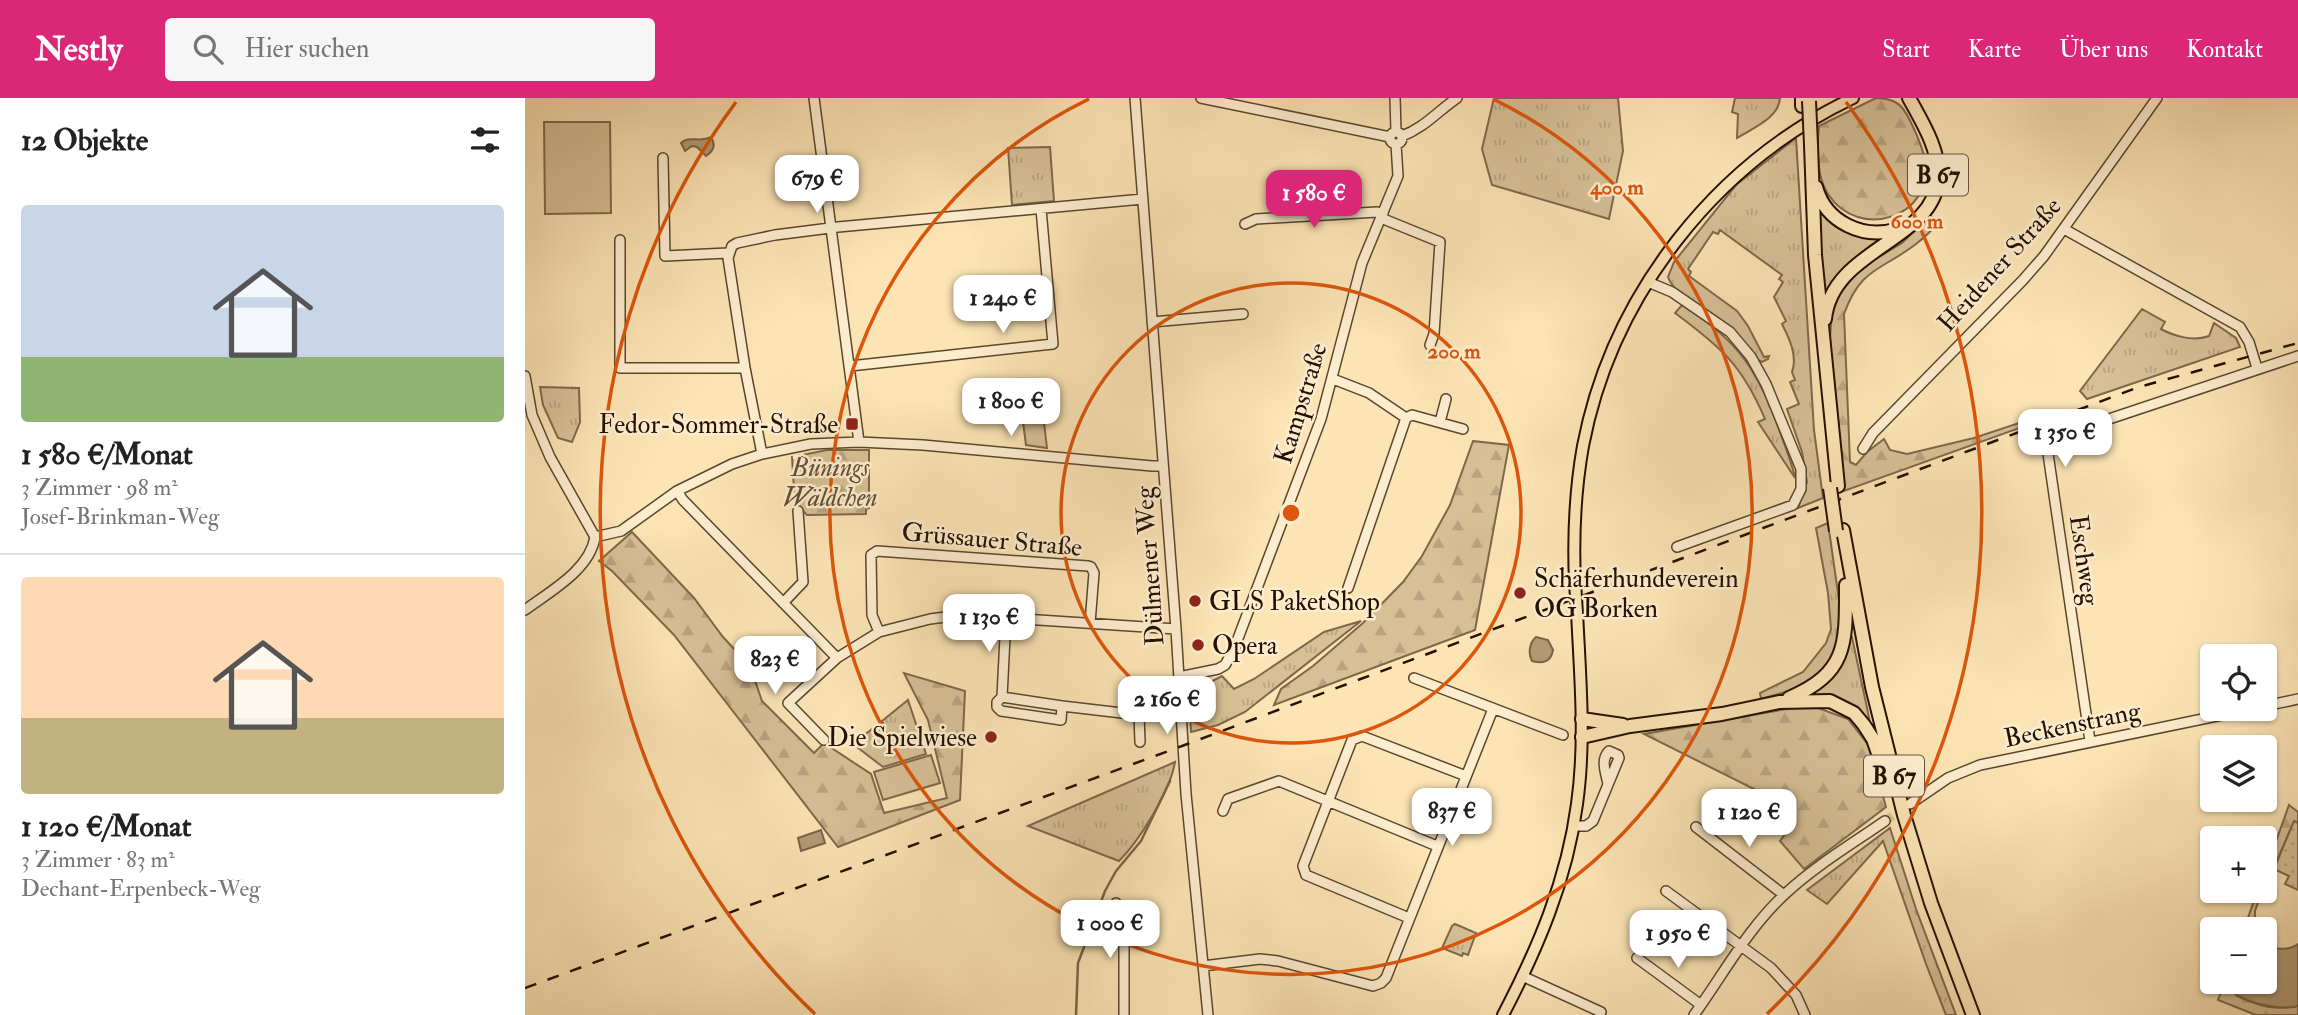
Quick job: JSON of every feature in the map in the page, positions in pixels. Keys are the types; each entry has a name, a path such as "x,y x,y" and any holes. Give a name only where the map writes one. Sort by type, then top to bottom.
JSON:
{"highway":[{"name":"B 67","path":"1911,99 1934,152 1938,178 1930,203 1912,225"},
{"name":"B 67","path":"1806,101 1806,234 1846,585 1892,795 1923,905 1966,1015"},
{"name":"B 67","path":"1807,147 1834,487"},
{"path":"1807,147 1817,192 1832,215 1855,230 1873,233 1887,233 1912,225"},
{"path":"1824,351 1826,311 1838,283 1874,250 1912,225"},
{"name":"B 67","path":"1840,531 1872,688 1904,815 1931,903 1973,1015"},
{"path":"1779,702 1804,692 1819,682 1837,660 1846,632 1846,585"},
{"path":"1582,737 1630,726 1721,714 1779,702 1830,701 1854,713 1873,739 1892,795"},
{"path":"1582,719 1630,726"}],"main road":[{"path":"1503,1015 1539,941 1557,891 1574,826 1580,783 1582,737 1574,583 1575,507 1589,422 1608,360 1648,282 1680,235 1709,202 1745,168 1786,136 1853,98"}],"street":[{"path":"814,98 859,442"},
{"name":"Dülmener Weg","path":"1135,98 1186,794 1209,1015"},
{"path":"1201,98 1240,102 1396,137 1414,132 1457,98"},
{"name":"Kampstraße","path":"1179,677 1218,669 1225,665 1234,649 1321,419 1362,263 1398,176 1395,98"},
{"name":"Heidener Straße","path":"1863,449 1873,433 2023,280 2064,229 2157,98"},
{"path":"663,158 665,256 729,253"},
{"path":"762,454 745,368 729,253 732,246 775,235 895,220 1143,199"},
{"path":"850,366 1053,344 1041,209"},
{"path":"1245,224 1256,219 1377,212 1440,242 1434,334 1430,345"},
{"path":"2064,229 2240,327 2245,332 2257,368"},
{"path":"620,240 620,368 745,368"},
{"path":"1648,282 1672,292 1730,332 1751,357 1766,384 1801,469 1801,489 1793,505 1677,547"},
{"path":"1152,322 1243,314"},
{"name":"Eschweg","path":"2090,741 2046,440 2298,356"},
{"path":"525,376 532,415 550,457 595,537 594,545 576,571 525,610"},
{"path":"1333,379 1369,393 1406,418"},
{"path":"1440,422 1446,399"},
{"path":"1348,588 1406,418 1412,415 1464,429"},
{"path":"595,537 621,531 677,491 732,464 762,454 811,444 859,442 923,445 1163,466"},
{"path":"677,491 837,658"},
{"path":"783,603 803,582 798,510"},
{"name":"Grüssauer Straße","path":"879,632 872,615 871,555 884,550 1091,567 1094,573 1090,623"},
{"path":"824,740 788,704 837,658 879,632 930,619 961,615 1176,629"},
{"path":"1006,617 1002,697 997,702 997,707 1001,711 1061,719 1062,706"},
{"path":"1414,678 1563,734"},
{"path":"1002,697 1139,715 1140,742"},
{"path":"2277,703 2298,699"},
{"path":"1203,966 1260,959 1373,986 1381,983 1386,978 1493,709"},
{"name":"Beckenstrang","path":"1910,804 1948,778 1965,770 2200,719"},
{"path":"1409,918 1306,875 1303,866 1352,740 1362,736 1466,776"},
{"path":"1223,811 1228,799 1279,781 1437,846"},
{"path":"1574,826 1593,821 1608,784"},
{"path":"1694,1015 1761,920 1784,895 1885,821"},
{"path":"1696,827 1784,895"},
{"path":"1667,891 1785,981 1796,995 1805,1015"},
{"path":"1116,903 1124,933 1124,1015"},
{"path":"1637,958 1701,1006"},
{"path":"1522,976 1601,1012"}],"green space":[{"path":"1494,98 1618,98 1623,151 1609,219 1492,185 1482,149"},
{"path":"1735,98 1780,98 1779,105 1770,117 1737,138 1738,114 1732,112"},
{"path":"1876,98 1891,100 1901,106 1908,116 1924,156 1925,180 1918,196 1907,208 1892,216 1875,219 1858,217 1841,209 1828,194 1819,170 1818,143 1819,126"},
{"path":"544,122 610,122 611,213 545,214"},
{"path":"1796,138 1814,430 1823,498 1798,508 1807,482 1802,452 1787,409 1799,404 1790,382 1795,380 1792,372 1794,360 1792,347 1782,324 1786,321 1774,297 1783,282 1779,279 1782,275 1720,230 1718,234 1713,232 1688,269 1691,272 1689,276 1737,311 1764,357 1769,356 1762,362 1724,323 1677,290 1668,277 1674,262 1736,185"},
{"path":"1050,147 1054,201 1012,205 1008,148"},
{"path":"1817,209 1890,236 1859,256 1841,272 1823,303"},
{"path":"1930,216 1940,221 1916,244 1865,278 1857,287 1844,314 1850,462 1856,465 1884,439 1890,450 1907,454 1974,438 2037,417 2039,421 1844,491 1829,350 1832,311 1840,292 1859,269 1902,243"},
{"path":"1682,305 1718,331 1744,358 1772,410 1795,478 1758,422 1765,419 1739,371 1706,337 1675,313"},
{"path":"2142,309 2165,322 2161,329 2184,337 2209,336 2214,323 2236,338 2240,347 2087,399 2080,391"},
{"path":"540,387 579,388 580,422 572,442 558,438 543,405"},
{"path":"1041,397 1047,448 1026,445 1020,399"},
{"path":"1473,441 1509,445 1475,630 1274,705 1281,689 1313,666 1363,623 1403,582 1422,556 1450,505"},
{"name":"Bünings Wäldchen","path":"827,450 869,450 869,508 866,509 866,514 807,515 795,506 792,457"},
{"path":"1828,523 1842,621 1838,646 1827,668 1806,686 1761,699 1760,693 1803,672 1826,643 1831,629 1828,593 1816,528"},
{"path":"632,532 694,598 723,637 750,666 762,701 814,753 824,743 871,774 884,813 947,798 928,720 904,673 965,691 960,800 838,847 674,635 599,561"},
{"path":"1361,621 1245,712 1218,725 1191,732 1191,692 1222,676 1234,689 1254,679 1324,632"},
{"path":"1849,637 1852,637 1870,722 1809,695"},
{"path":"908,700 926,754 883,767 853,744 872,729 877,733 885,727 882,721"},
{"path":"1810,705 1848,719 1869,746 1886,807 1804,869 1780,841 1794,822 1772,798 1644,734"},
{"path":"931,755 940,783 883,800 874,772"},
{"path":"1175,762 1167,787 1153,814 1119,861 1028,826"},
{"path":"2289,805 2298,812 2298,823 2294,821 2277,860 2277,838"},
{"path":"2294,821 2298,823 2298,890 2285,884 2289,876 2277,870 2277,862"},
{"path":"1890,828 1916,909 1956,1015 1946,1015 1883,841 1827,904 1807,890"},
{"path":"2253,903 2258,903 2255,917 2248,917"},
{"path":"1455,924 1476,933 1468,955 1463,953 1462,956 1442,948"},
{"path":"2220,994 2236,994 2251,1002 2274,1008 2298,1005 2298,1015 2256,1015 2218,1000"}],"shaded area":[{"path":"711,137 713,148 706,156 697,147 692,146 685,151 681,143 687,140"},
{"path":"1536,637 1548,640 1553,650 1546,661 1532,661 1531,645"},
{"path":"821,830 825,843 801,851 798,838"},
{"path":"2298,944 2298,1005 2264,1006 2236,995 2277,994 2277,949"}],"waterway":[{"path":"1076,1015 1078,963 1105,891 1116,871 1141,841 1170,781"}],"tunnel":[{"path":"1885,821 1907,806"}],"railway":[{"path":"525,988 1182,746 2139,387 2298,343"}],"place":[{"name":"Fedor-Sommer-Straße","path":"852,424"},
{"name":"Schäferhundeverein OG Borken","path":"1520,593"},
{"name":"GLS PaketShop","path":"1195,601"},
{"name":"Opera","path":"1198,645"},
{"name":"Die Spielwiese","path":"991,737"}]}
